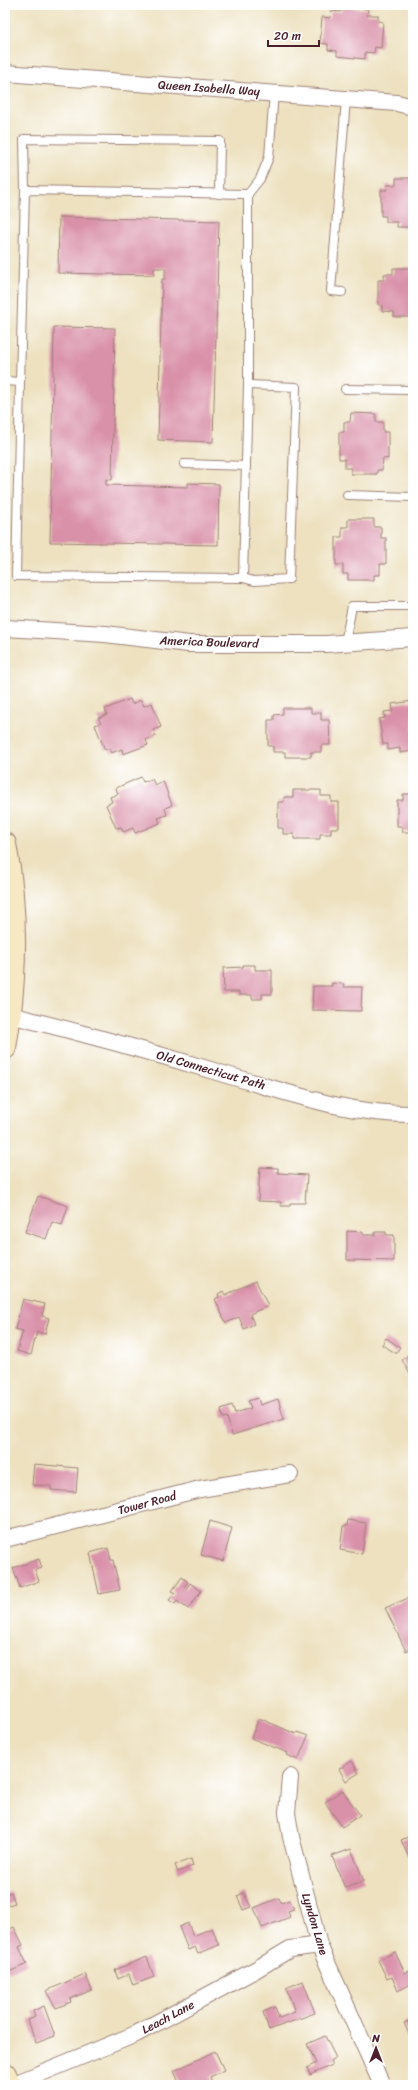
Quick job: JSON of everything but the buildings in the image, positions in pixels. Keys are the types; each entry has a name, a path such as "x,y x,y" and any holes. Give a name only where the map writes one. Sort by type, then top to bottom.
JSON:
{"main road":[{"path":"5,844 11,877 14,927 10,1015 5,1048"},
{"path":"5,2074 11,2085"}],"street":[{"name":"Queen Isabella Way","path":"5,73 397,103 413,107"},
{"name":"America Boulevard","path":"5,628 105,634 189,644 345,643 413,638"},
{"name":"Old Connecticut Path","path":"10,1015 90,1034 343,1108 391,1114 413,1114"},
{"name":"Tower Road","path":"5,1539 200,1489 290,1474"},
{"name":"Lyndon Lane","path":"290,1777 287,1813 291,1836 320,1945 382,2085"},
{"name":"Leach Lane","path":"11,2085 136,2034 255,1970 290,1949 320,1945"}],"lane":[{"path":"243,578 248,385 248,194 260,179 269,157 274,93"},
{"path":"342,292 331,291 346,99"},
{"path":"219,194 220,141 24,139 25,190 16,576 243,578 254,580 289,579 296,387 248,385"},
{"path":"25,190 248,194"},
{"path":"5,381 20,382"},
{"path":"345,389 413,390"},
{"path":"184,464 246,466"},
{"path":"347,495 413,497"},
{"path":"345,643 352,606 413,606"}]}
